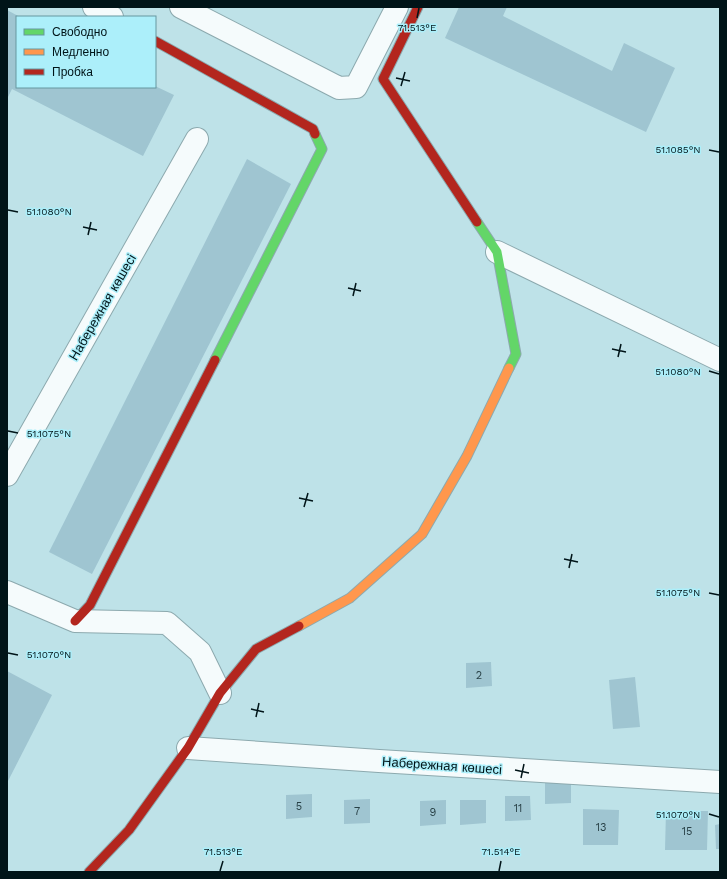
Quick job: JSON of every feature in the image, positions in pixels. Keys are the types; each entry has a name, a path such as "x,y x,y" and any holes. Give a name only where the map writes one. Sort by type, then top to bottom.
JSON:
{"street":[{"path":"94,7 110,16"},
{"path":"181,7 340,88 356,87 397,7"},
{"path":"89,872 129,830 188,748 220,694 256,650 350,598 422,534 467,456 516,354 497,252 383,79 418,7"},
{"path":"75,621 90,605 322,149 313,129 156,42"},
{"name":"Набережная көшесі","path":"7,475 197,139"},
{"path":"497,252 720,360"},
{"path":"7,592 75,621 167,623 200,652 220,694"},
{"name":"Набережная көшесі","path":"188,748 720,782"}],"building":[{"path":"459,7 507,7 503,16 612,71 624,43 675,68 646,132 445,38"},
{"path":"7,10 18,16 16,16 16,88 156,88 156,86 174,95 143,156 12,89 7,99"},
{"path":"247,159 291,184 92,574 49,552"},
{"path":"491,662 492,686 466,688 466,663"},
{"path":"7,671 52,695 7,783"},
{"path":"635,677 640,727 613,729 609,680"},
{"path":"571,779 571,803 545,804 545,780"},
{"path":"312,794 312,817 286,819 286,795"},
{"path":"505,796 530,796 531,820 505,821"},
{"path":"370,799 370,823 344,824 344,800"},
{"path":"446,800 446,824 420,826 420,801"},
{"path":"460,800 486,800 486,823 460,825"},
{"path":"583,809 619,810 618,845 583,845"},
{"path":"666,811 708,811 707,850 665,850"},
{"path":"720,824 720,849 716,849 715,825"}],"traffic: fast":[{"path":"215,360 322,149 315,134"},
{"path":"477,222 497,252 516,354 509,368"}],"traffic: slow":[{"path":"299,626 350,598 422,534 467,456 509,368"}],"traffic: jam":[{"path":"418,7 383,79 477,222"},
{"path":"156,42 313,129 315,134"},
{"path":"75,621 90,605 215,360"},
{"path":"89,872 129,830 188,748 220,693 256,649 299,626"}]}
